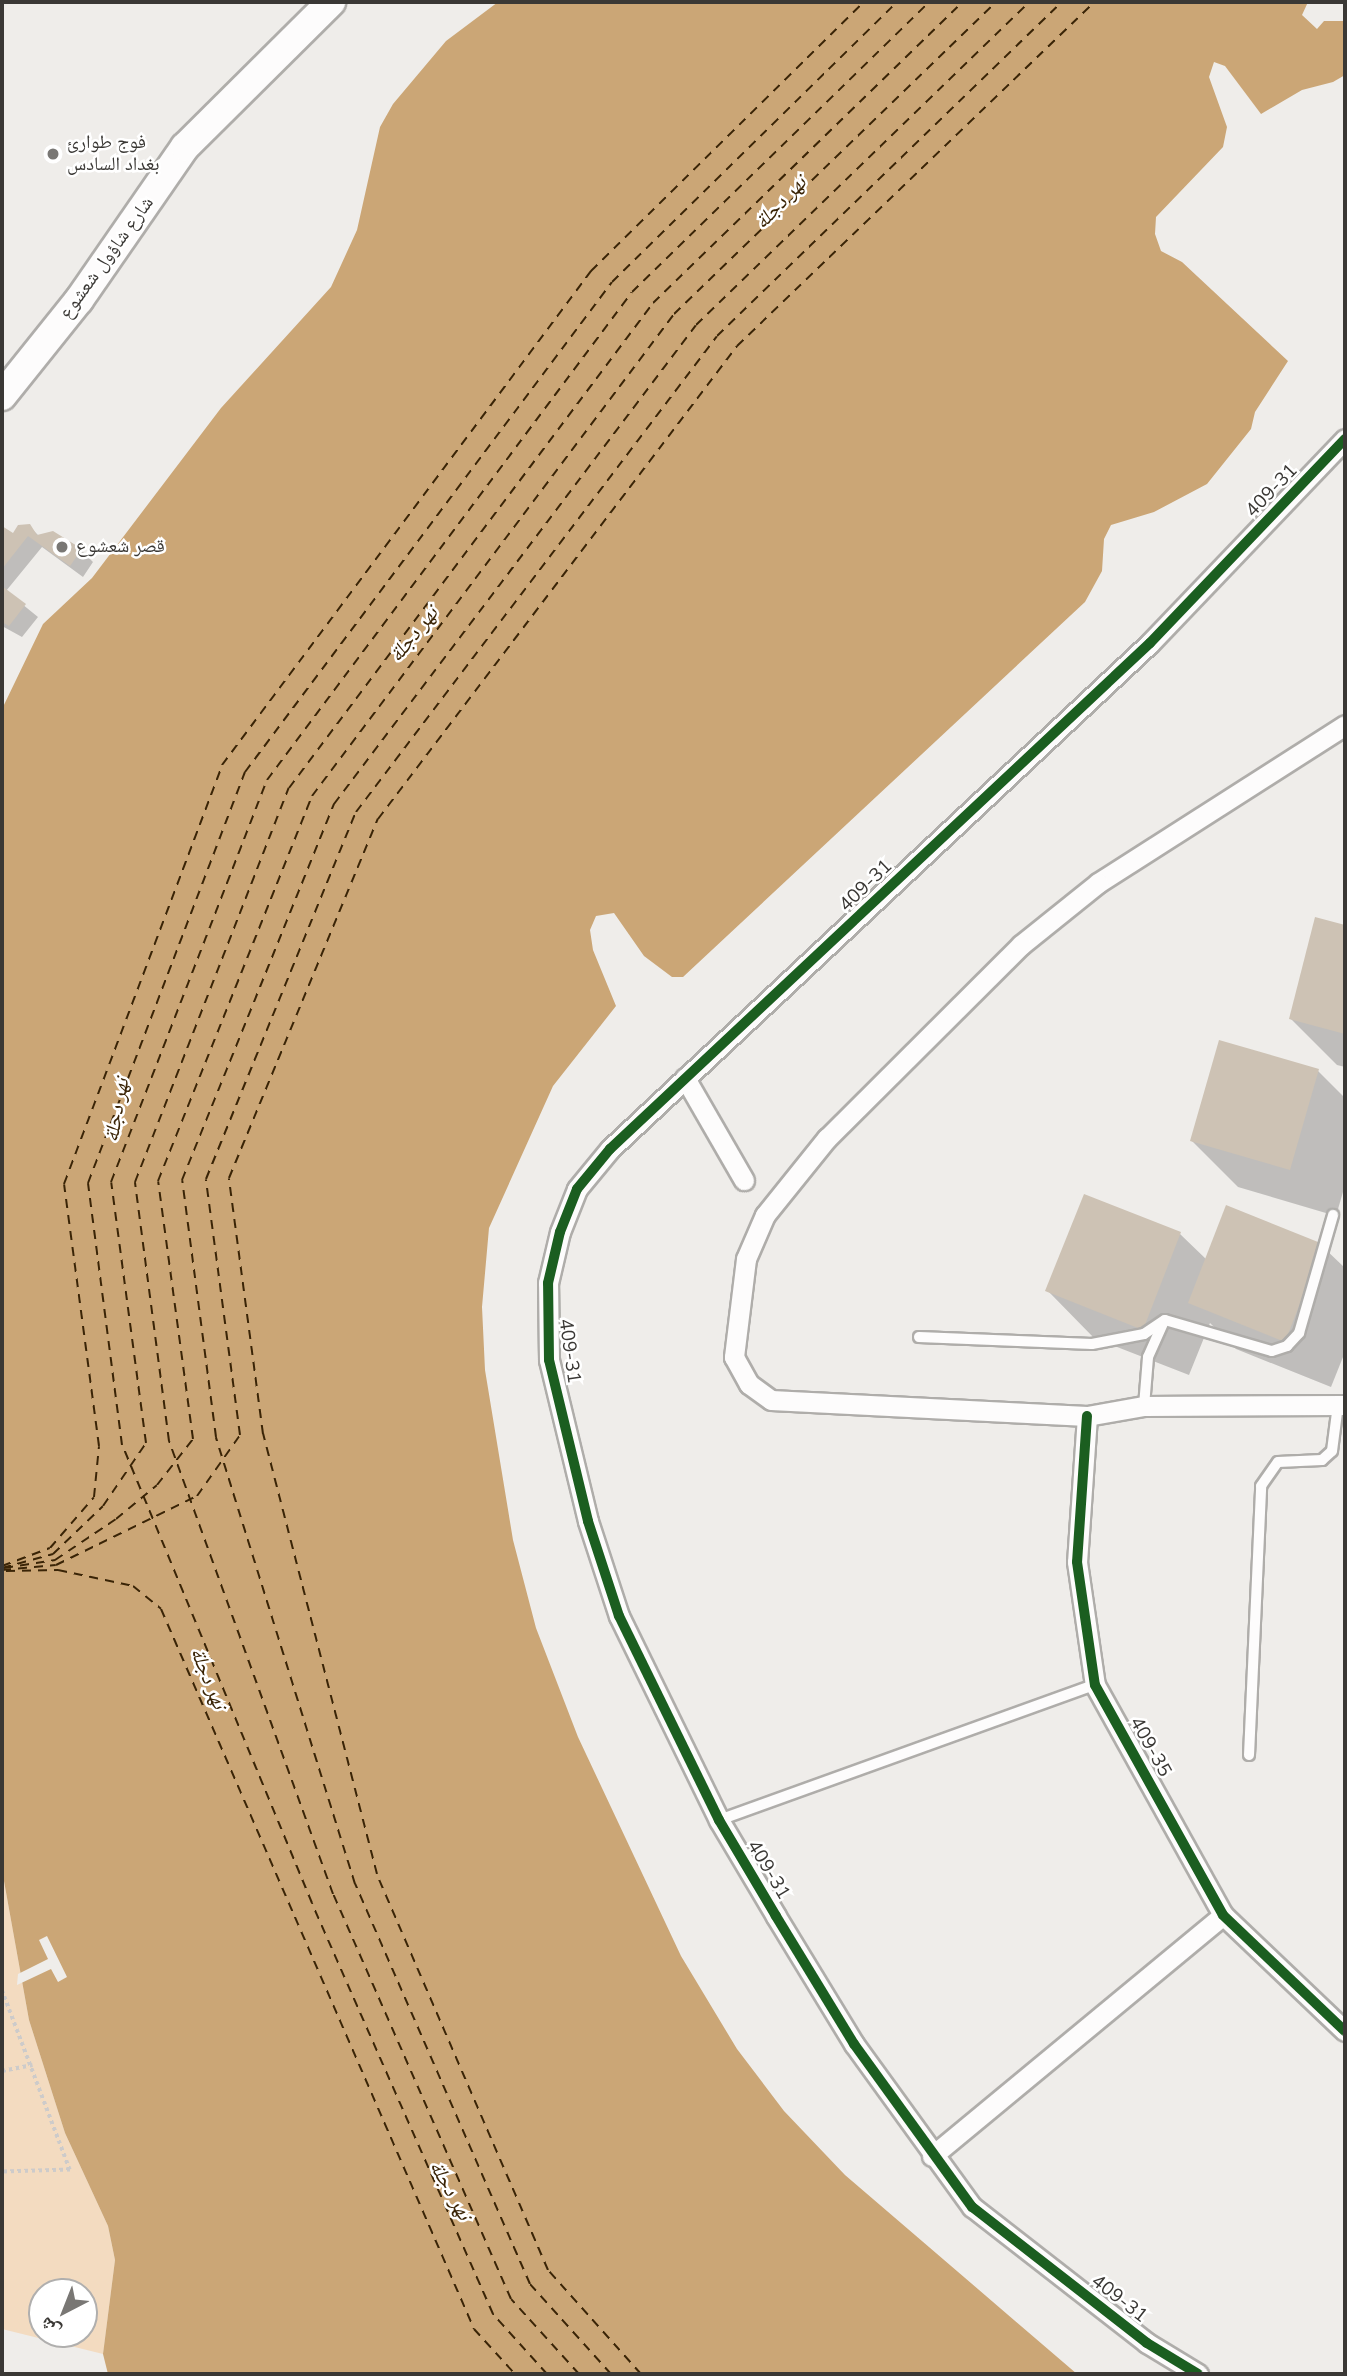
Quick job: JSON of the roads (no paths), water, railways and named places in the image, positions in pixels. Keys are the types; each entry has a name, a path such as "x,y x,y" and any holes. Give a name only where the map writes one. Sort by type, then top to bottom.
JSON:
{"street":[{"name":"شارع شاؤول شعشوع","path":"2,396 79,300 185,147 331,2"},
{"name":"409-31","path":"1198,2374 1147,2343 972,2207 932,2156 854,2044 719,1820 619,1616 588,1521 549,1360 546,1319 548,1283 560,1232 578,1189 610,1149 1150,643 1345,439"},
{"path":"1341,1405 1144,1406 1087,1416 771,1400 749,1384 734,1357 746,1259 765,1215 827,1138 1021,945 1098,883 1345,725"},
{"path":"685,1077 744,1180"},
{"name":"409-35","path":"1087,1416 1077,1562 1095,1685 1223,1915 1345,2031"},
{"path":"932,2156 1223,1915"}],"lane":[{"path":"919,1337 1091,1344 1144,1334 1165,1320 1272,1351 1287,1346 1299,1333 1333,1215"},
{"path":"1144,1406 1148,1357 1165,1320"},
{"path":"1249,1755 1261,1486 1278,1462 1322,1460 1332,1451 1341,1405"},
{"path":"719,1820 1095,1685"}],"water":[{"name":"نهر دجلة","path":"498,2 1345,2 1345,75 1333,82 1302,90 1261,114 1225,66 1214,62 1209,77 1227,127 1223,147 1156,217 1155,234 1161,251 1182,262 1288,361 1255,412 1251,429 1207,484 1154,512 1111,525 1104,539 1102,571 1085,602 683,977 672,977 644,956 614,913 596,916 590,930 593,950 616,1006 553,1086 489,1228 482,1307 485,1370 513,1540 536,1628 578,1737 681,1956 737,2049 784,2111 845,2175 1077,2374 108,2374 103,2354 115,2260 108,2226 65,2133 29,2020 2,1870 2,709 43,624 92,578 221,408 331,287 357,230 380,127 393,104 446,41"}],"place":[{"name":"فوج طوارئ بغداد السادس","path":"53,154"},
{"name":"قصر شعشوع","path":"62,547"}]}
